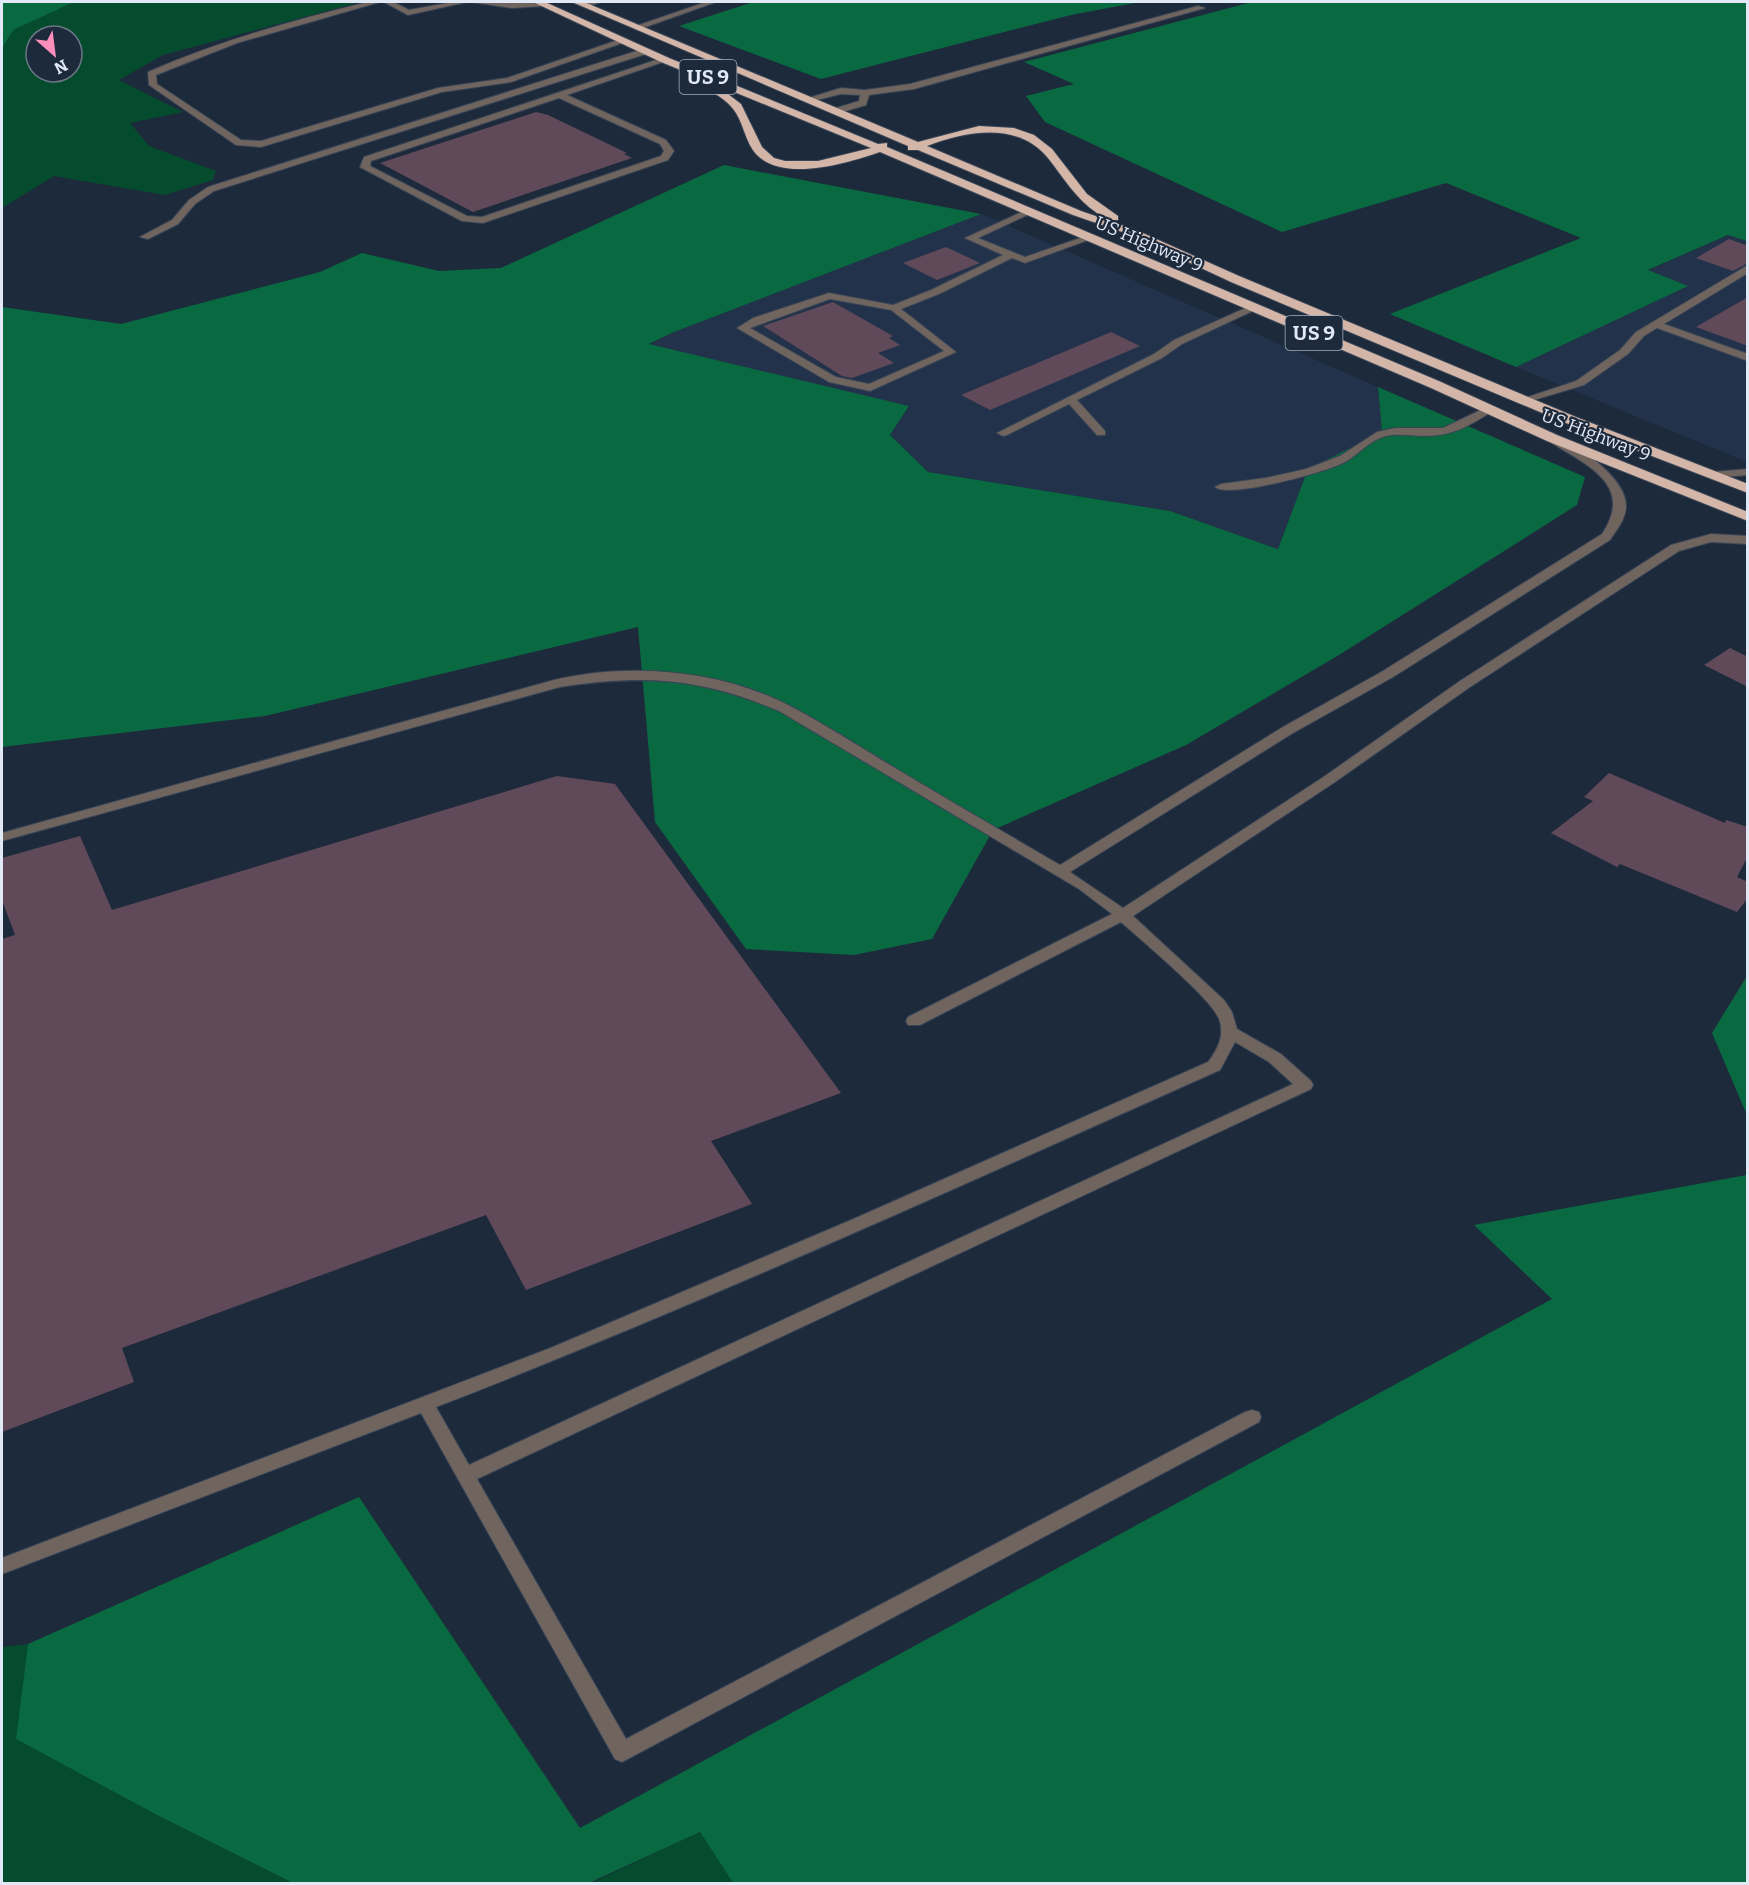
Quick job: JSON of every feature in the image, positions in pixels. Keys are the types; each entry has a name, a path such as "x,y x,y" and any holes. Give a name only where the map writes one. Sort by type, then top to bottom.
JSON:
{"highway":[{"name":"US Highway 9","path":"541,3 665,60 745,90 1436,385 1486,410 1748,517"},
{"name":"US Highway 9","path":"581,3 1077,213 1132,232 1235,279 1524,400 1748,489"},
{"path":"690,70 739,108 760,152 774,160 801,165 837,163 880,149 885,141 883,131"},
{"path":"896,156 949,135 986,129 1029,136 1046,148 1083,197 1132,232"}],"street":[{"path":"376,2 255,34 177,62 151,74 153,85 239,143 261,144 441,90 508,80 624,41"},
{"path":"388,2 408,13 463,2"},
{"path":"475,2 512,6 541,3"},
{"path":"581,3 597,2"},
{"path":"637,27 712,2"},
{"path":"809,99 841,91 865,93 911,87 1201,8"},
{"path":"145,237 175,222 192,202 211,189 646,51"},
{"path":"559,95 663,142 669,151 665,158 483,220 465,219 365,167 367,159 559,95 665,60"},
{"path":"836,111 863,103 865,93"},
{"path":"1029,212 970,238 1026,260 1089,238"},
{"path":"894,308 951,352 870,388 832,380 742,328 757,320 829,296 894,308 935,292 1011,255"},
{"path":"1524,400 1581,383 1624,352 1640,334 1748,268"},
{"path":"1003,433 1072,401 1158,356 1178,342 1254,308"},
{"path":"1656,324 1748,358"},
{"path":"1072,401 1101,433"},
{"path":"1221,487 1248,484 1319,468 1344,458 1380,434 1392,431 1443,432 1466,423 1486,410"},
{"path":"1061,871 1288,730 1388,674 1606,537 1617,525 1621,514 1621,499 1614,485 1598,468 1552,438"},
{"path":"1712,475 1748,472"},
{"path":"914,1020 1123,915 1330,779 1465,684 1675,548 1711,538 1748,540"},
{"path":"2,837 559,683 625,674 663,674 730,686 784,708 1061,871 1123,915 1218,1005 1226,1015 1231,1033 1227,1050 1214,1066 864,1222 559,1352 2,1566"},
{"path":"464,1476 1305,1085 1275,1058 1231,1033"},
{"path":"424,1402 622,1752 1252,1417"}],"shaded area":[{"path":"981,214 1378,387 1382,432 1308,469 1278,549 1170,511 928,472 890,435 909,407 649,345 674,332"},
{"path":"1729,235 1747,241 1747,462 1516,367 1688,286 1647,271"}],"green space":[{"path":"2,2 74,2 13,30 2,48"},
{"path":"74,2 360,2 163,55 119,80 183,112 130,123 149,146 216,171 213,180 165,195 54,176 2,208 2,48 12,30 24,25 24,84 84,84 84,24 25,24"},
{"path":"753,2 1140,2 1071,15 821,79 679,26"},
{"path":"1252,2 1747,2 1747,241 1728,235 1648,270 1688,286 1516,367 1390,314 1581,238 1446,183 1282,232 1045,122 1026,96 1074,84 1024,62"},
{"path":"724,165 981,214 674,332 649,344 909,406 890,435 928,472 1170,511 1278,549 1308,469 1382,432 1378,387 1585,477 1577,505 1339,655 1186,745 993,830 932,939 854,955 746,949 655,822 638,627 265,716 2,747 2,307 121,324 320,272 362,253 439,271 501,268"},
{"path":"1747,976 1747,1115 1712,1033"},
{"path":"1747,1175 1747,1883 734,1884 700,1832 589,1883 293,1883 155,1814 16,1739 28,1644 359,1497 580,1828 1552,1299 1474,1225"},
{"path":"28,1644 16,1739 155,1814 293,1883 2,1883 2,1647"},
{"path":"700,1832 734,1883 589,1884"}],"building":[{"path":"536,112 548,115 627,153 624,154 632,158 473,212 380,163"},
{"path":"1729,239 1748,246 1748,263 1733,271 1696,258"},
{"path":"946,247 980,263 937,280 903,263"},
{"path":"1748,297 1748,346 1696,327"},
{"path":"833,302 893,336 889,338 900,345 878,353 894,363 852,378 842,376 763,326"},
{"path":"1111,332 1140,346 990,410 961,395"},
{"path":"1730,648 1748,657 1748,687 1704,665"},
{"path":"1609,773 1725,823 1726,820 1748,827 1748,856 1737,877 1748,882 1748,898 1737,912 1620,864 1617,867 1551,833 1593,801 1584,797"},
{"path":"557,776 615,784 841,1093 711,1141 752,1204 526,1290 486,1215 122,1348 134,1382 2,1432 2,939 15,935 2,900 2,858 80,836 112,910"}]}
